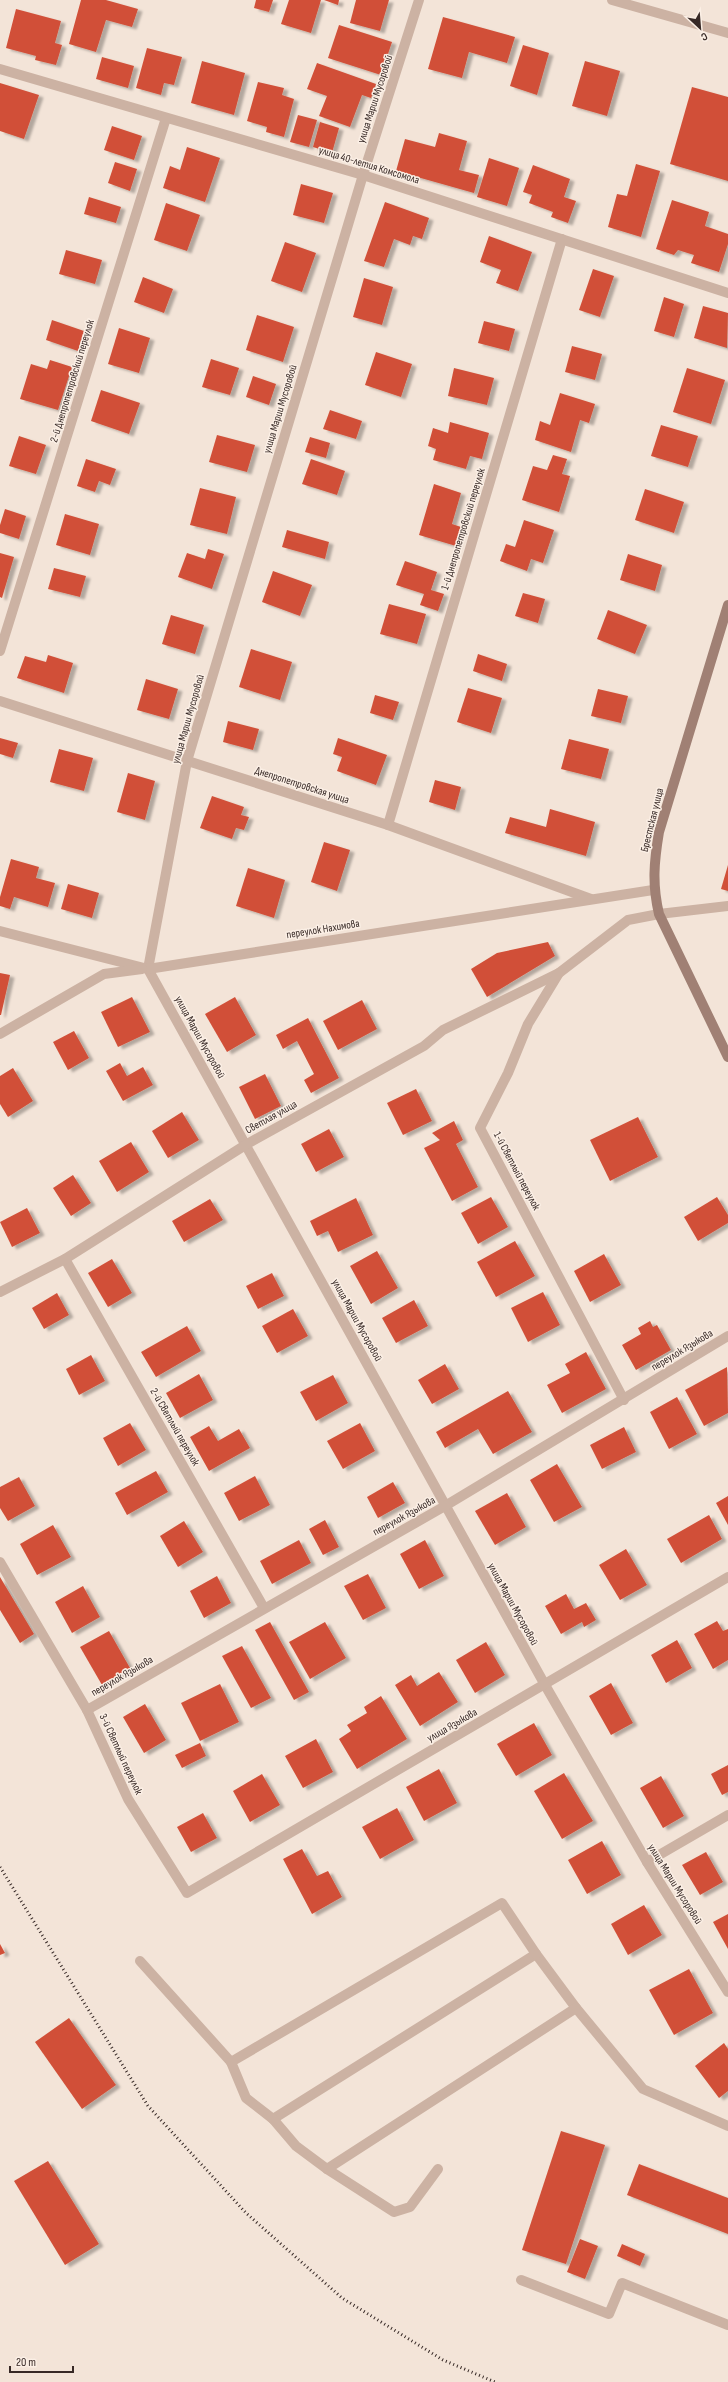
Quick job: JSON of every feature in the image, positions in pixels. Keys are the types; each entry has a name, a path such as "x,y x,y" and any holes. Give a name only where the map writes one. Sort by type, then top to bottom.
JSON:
{"street":[{"name":"улица Марии Мусоровой","path":"419,0 363,175 187,761 148,969 247,1144 445,1506 545,1685 646,1862 728,1992"},
{"path":"612,0 728,33"},
{"name":"улица 40-летия Комсомола","path":"0,69 363,175 728,293"},
{"name":"2-й Днепропетровский переулок","path":"0,651 166,118"},
{"name":"1-й Днепропетровский переулок","path":"388,825 562,239"},
{"name":"Брестская улица","path":"728,605 659,832 654,858 653,890 659,914 728,1057"},
{"name":"Днепропетровская улица","path":"0,701 388,825 593,900"},
{"name":"переулок Нахимова","path":"0,931 148,969 653,890"},
{"name":"1-й Светлый переулок","path":"624,1400 480,1128 508,1073 528,1024 559,973 628,920 659,914 728,906"},
{"path":"0,1034 104,974 148,969"},
{"name":"Светлая улица","path":"0,1292 65,1259 247,1144 424,1046 443,1030 559,973"},
{"name":"2-й Светлый переулок","path":"65,1259 264,1608"},
{"name":"переулок Языкова","path":"87,1710 445,1506 624,1400 728,1336"},
{"name":"3-й Светлый переулок","path":"0,1562 87,1710 128,1799 186,1893"},
{"name":"улица Языкова","path":"186,1893 728,1577"},
{"path":"646,1862 728,1815"},
{"path":"231,2062 502,1903 536,1954 576,2008 643,2089 728,2126"},
{"path":"273,2119 536,1954"},
{"path":"140,1961 231,2062 246,2098 273,2119 296,2146 327,2169 394,2212 410,2207 438,2169"},
{"path":"327,2169 576,2008"},
{"path":"521,2280 609,2314 622,2283 728,2325"}],"building":[{"path":"81,0 106,0 138,9 132,27 106,20 96,52 69,44"},
{"path":"256,0 273,0 269,12 254,8"},
{"path":"289,0 321,0 311,33 281,24"},
{"path":"324,0 339,0 338,5"},
{"path":"356,0 389,0 380,31 350,23"},
{"path":"16,9 61,21 55,43 62,45 56,65 35,60 36,56 6,48"},
{"path":"443,17 515,37 507,63 469,52 462,78 428,69"},
{"path":"339,25 392,42 381,75 328,58"},
{"path":"523,45 549,53 537,95 510,86"},
{"path":"147,48 182,57 174,85 164,83 161,95 136,88"},
{"path":"102,57 134,66 128,88 96,79"},
{"path":"202,61 245,73 234,115 191,103"},
{"path":"585,61 620,71 607,116 572,106"},
{"path":"317,63 376,84 371,98 362,95 350,127 319,116 327,96 307,89"},
{"path":"258,82 284,88 282,95 294,99 284,137 266,132 267,127 247,121"},
{"path":"0,83 39,95 24,139 0,131"},
{"path":"692,87 728,97 728,181 670,164"},
{"path":"298,115 317,120 309,147 290,142"},
{"path":"320,122 339,128 332,153 313,147"},
{"path":"112,126 142,136 134,160 104,150"},
{"path":"439,133 467,141 459,170 479,175 474,193 396,171 405,139 435,147"},
{"path":"187,147 220,158 205,202 163,188 170,166 180,170"},
{"path":"489,158 519,168 507,206 477,197"},
{"path":"115,162 137,169 130,191 108,183"},
{"path":"636,164 660,171 641,237 608,227 617,194 627,196"},
{"path":"533,165 570,179 564,197 576,201 568,223 551,217 553,212 529,203 532,195 523,192"},
{"path":"301,184 333,193 324,223 293,215"},
{"path":"89,197 121,207 116,223 84,214"},
{"path":"672,200 709,212 705,226 728,234 728,244 719,272 691,263 694,255 678,250 674,255 656,249"},
{"path":"385,202 429,218 422,239 413,236 410,245 394,239 384,267 364,261"},
{"path":"166,203 200,215 187,251 154,240"},
{"path":"489,236 532,252 518,291 496,283 501,270 480,262"},
{"path":"285,242 316,253 302,292 271,281"},
{"path":"66,250 102,260 95,284 59,274"},
{"path":"593,269 614,276 600,317 579,310"},
{"path":"143,277 173,289 164,313 134,302"},
{"path":"364,278 393,287 382,325 353,317"},
{"path":"664,297 684,304 674,337 654,331"},
{"path":"703,306 728,313 727,348 694,338"},
{"path":"257,315 294,327 283,362 246,350"},
{"path":"52,320 84,331 78,351 46,340"},
{"path":"484,321 515,329 509,351 478,343"},
{"path":"119,328 150,338 139,373 108,364"},
{"path":"572,346 602,354 595,380 565,372"},
{"path":"376,352 412,364 401,397 365,385"},
{"path":"211,359 239,368 230,395 202,387"},
{"path":"50,360 72,367 58,410 20,399 31,364 47,369"},
{"path":"454,368 494,378 487,405 448,396"},
{"path":"687,368 725,380 711,424 673,412"},
{"path":"253,376 276,384 269,405 246,397"},
{"path":"101,390 140,403 129,434 91,421"},
{"path":"560,393 595,404 589,423 580,420 571,452 535,440 540,421 550,425"},
{"path":"330,410 362,421 356,439 323,429"},
{"path":"450,422 489,433 482,459 470,456 466,469 433,460 436,449 428,446 433,428 448,433"},
{"path":"661,425 698,436 688,467 651,456"},
{"path":"217,435 255,445 247,472 209,462"},
{"path":"19,436 46,445 36,474 9,466"},
{"path":"310,437 330,443 326,458 305,452"},
{"path":"553,455 567,459 562,474 570,476 559,512 522,500 533,466 547,470"},
{"path":"86,459 116,469 110,485 99,481 95,492 77,486"},
{"path":"311,459 345,471 337,495 302,484"},
{"path":"434,484 461,493 452,524 461,527 456,546 419,535"},
{"path":"200,488 236,497 227,534 190,525"},
{"path":"645,489 684,502 674,533 635,520"},
{"path":"5,509 26,516 19,539 0,533 0,525"},
{"path":"65,514 99,524 90,555 56,545"},
{"path":"524,520 554,530 543,563 531,559 527,571 500,561 506,544 515,547"},
{"path":"287,530 329,542 325,559 282,547"},
{"path":"208,549 224,554 212,589 178,577 187,553 205,559"},
{"path":"0,553 14,557 2,598 0,597"},
{"path":"628,554 662,565 655,591 620,580"},
{"path":"405,561 437,572 431,590 444,594 438,611 420,605 424,594 396,585"},
{"path":"54,568 86,576 80,597 48,589"},
{"path":"273,571 312,585 300,616 262,602"},
{"path":"523,593 545,599 538,623 515,616"},
{"path":"389,604 426,614 417,644 380,634"},
{"path":"608,610 647,625 635,654 597,639"},
{"path":"171,615 204,625 195,654 162,644"},
{"path":"251,649 292,662 280,700 239,687"},
{"path":"478,654 507,664 502,681 473,671"},
{"path":"48,655 73,663 64,693 17,678 25,656 46,662"},
{"path":"146,679 178,689 169,719 137,710"},
{"path":"468,688 502,698 491,733 457,722"},
{"path":"598,689 628,696 621,723 591,716"},
{"path":"375,695 399,702 393,720 370,713"},
{"path":"228,721 259,729 253,750 223,742"},
{"path":"0,738 18,743 13,758 0,754"},
{"path":"338,738 387,755 376,785 337,771 342,757 333,754"},
{"path":"569,739 609,749 601,779 561,769"},
{"path":"59,749 93,758 84,791 50,782"},
{"path":"128,773 155,781 145,820 117,812"},
{"path":"435,780 461,787 455,810 429,802"},
{"path":"212,796 244,807 241,815 249,817 244,830 236,828 232,839 200,828"},
{"path":"550,809 595,822 586,856 505,833 510,817 546,827"},
{"path":"324,842 350,850 337,891 311,882"},
{"path":"11,859 39,867 36,878 55,883 48,907 14,897 10,909 0,906 0,897"},
{"path":"728,865 728,891 721,889"},
{"path":"248,868 285,880 274,918 236,906"},
{"path":"68,884 99,893 92,918 61,909"},
{"path":"548,942 555,956 487,997 471,969 497,953"},
{"path":"0,973 10,975 1,1015 0,1015"},
{"path":"132,997 150,1032 118,1047 101,1012"},
{"path":"235,997 256,1035 227,1052 205,1014"},
{"path":"362,1000 377,1029 338,1050 323,1021"},
{"path":"308,1018 339,1078 311,1093 304,1080 314,1074 297,1041 283,1049 276,1035"},
{"path":"74,1031 89,1058 68,1070 53,1042"},
{"path":"120,1063 127,1076 143,1067 153,1085 123,1101 106,1071"},
{"path":"13,1068 33,1101 8,1117 0,1104 0,1076"},
{"path":"265,1074 281,1106 255,1119 239,1087"},
{"path":"416,1089 432,1121 403,1135 387,1103"},
{"path":"182,1112 199,1140 168,1158 152,1131"},
{"path":"638,1117 658,1157 610,1181 590,1140"},
{"path":"454,1121 463,1140 456,1144 478,1187 452,1201 424,1148 440,1140 432,1133"},
{"path":"329,1129 344,1157 316,1172 301,1144"},
{"path":"131,1142 149,1172 117,1192 99,1161"},
{"path":"73,1175 91,1203 71,1216 53,1188"},
{"path":"491,1197 508,1227 478,1244 461,1213"},
{"path":"717,1197 728,1215 728,1223 698,1241 684,1217"},
{"path":"356,1198 373,1235 338,1252 328,1231 317,1236 310,1221"},
{"path":"210,1199 223,1220 184,1242 172,1221"},
{"path":"27,1208 40,1233 12,1247 0,1222"},
{"path":"515,1241 535,1276 496,1297 477,1262"},
{"path":"377,1251 398,1288 371,1304 350,1266"},
{"path":"604,1254 621,1285 590,1302 574,1271"},
{"path":"112,1259 132,1293 108,1307 88,1273"},
{"path":"272,1273 284,1296 258,1309 246,1286"},
{"path":"543,1292 560,1325 528,1342 511,1308"},
{"path":"57,1293 69,1315 44,1329 32,1308"},
{"path":"414,1300 428,1326 396,1343 382,1318"},
{"path":"293,1309 308,1336 277,1353 262,1326"},
{"path":"650,1321 653,1327 657,1325 671,1350 636,1370 622,1345 641,1334 638,1328"},
{"path":"187,1326 201,1351 156,1377 141,1352"},
{"path":"586,1352 606,1389 562,1413 547,1385 570,1373 565,1364"},
{"path":"91,1355 105,1381 79,1395 66,1369"},
{"path":"445,1364 459,1389 432,1404 418,1380"},
{"path":"727,1367 728,1413 704,1426 685,1390"},
{"path":"199,1374 213,1400 180,1418 166,1393"},
{"path":"333,1375 348,1403 316,1421 300,1392"},
{"path":"508,1391 532,1432 493,1454 478,1429 445,1448 436,1432"},
{"path":"677,1397 697,1434 669,1449 650,1412"},
{"path":"130,1423 146,1450 118,1466 103,1438"},
{"path":"360,1423 375,1451 343,1469 327,1441"},
{"path":"209,1426 218,1441 239,1429 250,1448 209,1471 190,1437"},
{"path":"624,1427 636,1452 602,1469 590,1445"},
{"path":"557,1464 582,1507 554,1522 530,1480"},
{"path":"156,1471 168,1492 127,1515 115,1493"},
{"path":"255,1476 270,1505 239,1521 224,1493"},
{"path":"19,1477 35,1506 8,1521 0,1508 0,1487"},
{"path":"393,1482 405,1503 378,1518 367,1497"},
{"path":"507,1493 526,1527 495,1545 475,1511"},
{"path":"728,1496 728,1525 716,1503"},
{"path":"709,1515 722,1539 681,1563 667,1539"},
{"path":"325,1520 339,1547 323,1555 309,1529"},
{"path":"184,1521 203,1552 178,1567 160,1536"},
{"path":"53,1525 71,1557 37,1575 20,1544"},
{"path":"299,1540 311,1563 272,1584 260,1561"},
{"path":"425,1540 444,1576 419,1589 400,1554"},
{"path":"626,1549 647,1585 620,1600 599,1565"},
{"path":"368,1574 386,1608 363,1620 344,1586"},
{"path":"217,1576 231,1603 204,1618 190,1591"},
{"path":"0,1577 34,1634 20,1643 0,1610"},
{"path":"83,1586 100,1617 72,1633 55,1602"},
{"path":"566,1594 574,1609 586,1603 596,1620 584,1627 582,1622 561,1634 545,1606"},
{"path":"717,1621 723,1631 728,1629 728,1660 713,1669 694,1634"},
{"path":"270,1622 309,1692 294,1700 255,1630"},
{"path":"325,1622 346,1658 310,1679 289,1642"},
{"path":"109,1631 130,1668 102,1685 80,1647"},
{"path":"677,1640 692,1668 666,1683 651,1655"},
{"path":"486,1642 505,1675 475,1693 456,1660"},
{"path":"242,1646 271,1698 251,1708 222,1656"},
{"path":"439,1672 458,1702 420,1726 395,1685 411,1675 417,1686"},
{"path":"611,1683 633,1723 611,1735 589,1696"},
{"path":"220,1684 239,1722 200,1741 181,1703"},
{"path":"381,1696 407,1739 357,1769 339,1739 351,1731 347,1725 367,1713 364,1707"},
{"path":"145,1704 166,1740 144,1753 123,1717"},
{"path":"534,1723 552,1755 516,1776 497,1744"},
{"path":"316,1739 333,1772 303,1788 285,1756"},
{"path":"200,1743 206,1756 182,1768 175,1755"},
{"path":"728,1765 728,1792 722,1795 711,1774"},
{"path":"439,1769 457,1803 424,1821 406,1787"},
{"path":"564,1773 593,1821 562,1839 534,1791"},
{"path":"262,1774 280,1805 250,1822 233,1791"},
{"path":"661,1776 684,1816 663,1828 640,1788"},
{"path":"397,1808 414,1840 380,1859 362,1827"},
{"path":"203,1813 217,1838 191,1852 177,1827"},
{"path":"602,1841 621,1875 587,1894 568,1860"},
{"path":"302,1849 317,1876 328,1871 342,1897 312,1914 283,1859"},
{"path":"706,1852 723,1882 700,1895 682,1865"},
{"path":"644,1905 662,1935 628,1955 611,1924"},
{"path":"728,1914 728,1949 713,1922"},
{"path":"0,1944 5,1953 0,1955"},
{"path":"689,1969 713,2013 674,2035 649,1990"},
{"path":"69,2018 116,2085 82,2109 35,2042"},
{"path":"724,2043 728,2049 728,2091 719,2098 695,2066"},
{"path":"561,2131 605,2145 566,2264 522,2250"},
{"path":"48,2161 99,2244 65,2265 14,2181"},
{"path":"639,2164 728,2198 728,2234 627,2195"},
{"path":"580,2239 598,2246 585,2279 567,2272"},
{"path":"622,2244 645,2254 640,2266 617,2256"}],"railway":[{"path":"0,1867 148,2106 246,2213 342,2298 443,2360 495,2382"}]}
